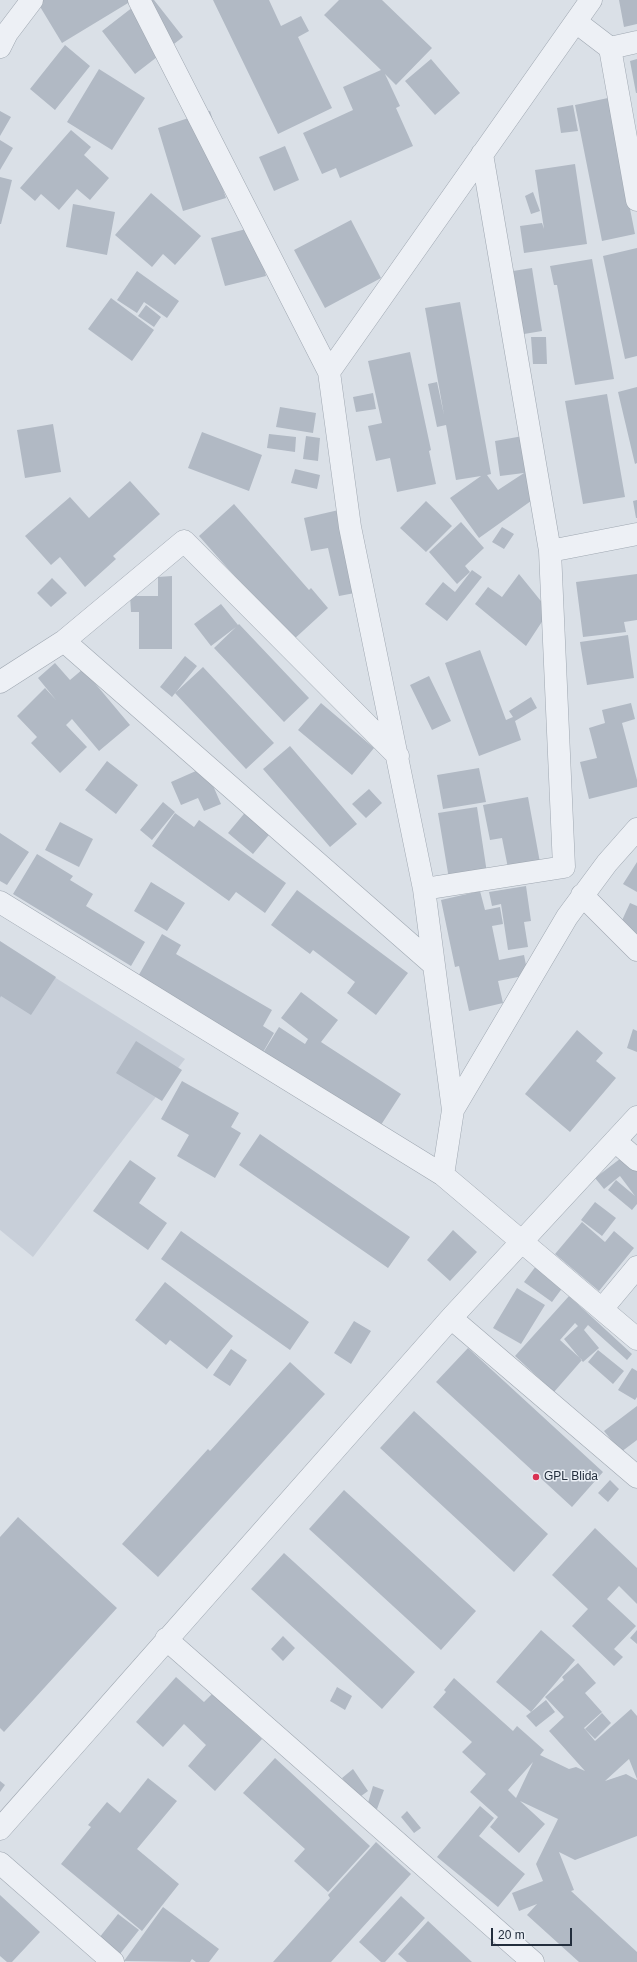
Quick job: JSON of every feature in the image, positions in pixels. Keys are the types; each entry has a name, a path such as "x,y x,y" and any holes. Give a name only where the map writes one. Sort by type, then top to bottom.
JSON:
{"street":[{"path":"0,47 7,34 32,0"},
{"path":"139,0 329,372 350,527 424,889 453,1110 443,1175"},
{"path":"329,372 591,0"},
{"path":"576,22 610,48 637,200"},
{"path":"610,48 637,42"},
{"path":"424,889 564,867 550,551 482,154"},
{"path":"550,551 637,534"},
{"path":"0,682 64,641 184,541 398,756"},
{"path":"64,641 434,965"},
{"path":"453,1110 563,924 582,895 637,829"},
{"path":"582,895 637,950"},
{"path":"0,902 443,1175 637,1339"},
{"path":"0,1829 166,1639 451,1318 637,1117"},
{"path":"615,1141 637,1160"},
{"path":"602,1309 637,1267"},
{"path":"451,1318 637,1477"},
{"path":"166,1639 533,1962"},
{"path":"0,1863 112,1962"}],"shaded area":[{"path":"0,943 185,1059 33,1257 0,1230"}],"building":[{"path":"36,0 133,0 62,43"},
{"path":"142,0 154,0 183,37 135,74 102,31"},
{"path":"213,0 269,0 281,26 301,16 309,31 298,37 332,108 278,134"},
{"path":"339,0 382,0 432,48 396,85 385,74 400,106 396,108 413,146 340,178 336,168 322,174 303,133 353,110 343,87 381,70 324,15"},
{"path":"619,0 637,0 637,24 624,27"},
{"path":"65,45 90,66 55,110 30,89"},
{"path":"431,59 460,93 435,115 405,81"},
{"path":"637,59 637,93 636,93 630,61"},
{"path":"99,69 145,98 112,150 67,122"},
{"path":"608,98 635,234 602,241 575,105"},
{"path":"573,105 578,131 561,133 557,108"},
{"path":"0,111 11,117 0,136"},
{"path":"210,111 234,185 223,189 226,198 183,211 158,128"},
{"path":"71,130 91,147 84,155 109,178 90,200 77,189 59,210 41,194 35,201 20,188"},
{"path":"0,140 13,148 0,170"},
{"path":"285,146 299,180 274,191 259,157"},
{"path":"575,164 587,244 524,253 520,226 542,223 544,229 535,170"},
{"path":"0,177 12,180 1,224 0,224"},
{"path":"533,192 540,211 531,214 525,196"},
{"path":"151,193 201,236 175,265 163,254 152,267 115,235"},
{"path":"73,204 115,212 107,255 66,247"},
{"path":"351,220 381,278 325,308 294,250"},
{"path":"254,227 266,276 225,286 211,238"},
{"path":"637,248 637,356 625,359 603,256"},
{"path":"592,259 614,379 575,385 557,285 554,285 550,266"},
{"path":"532,268 542,331 524,334 513,271"},
{"path":"137,271 179,301 167,318 144,302 137,313 117,300"},
{"path":"111,298 154,330 132,361 88,329"},
{"path":"460,302 491,474 487,475 498,490 524,473 500,476 495,441 523,436 538,496 479,538 450,498 481,476 456,480 446,425 437,427 428,384 437,382 444,415 425,308"},
{"path":"146,305 161,317 154,327 138,316"},
{"path":"531,337 546,337 547,364 533,364"},
{"path":"410,352 431,450 429,451 436,484 397,492 390,458 376,461 368,426 382,423 368,361"},
{"path":"637,387 637,463 635,464 618,392"},
{"path":"373,393 376,409 356,412 353,397"},
{"path":"607,394 625,497 583,504 565,401"},
{"path":"280,407 316,413 313,433 276,427"},
{"path":"53,424 61,472 25,478 17,430"},
{"path":"202,432 262,455 249,491 188,468"},
{"path":"269,434 296,437 295,452 267,448"},
{"path":"306,436 320,438 318,461 303,459"},
{"path":"295,469 320,475 317,489 291,483"},
{"path":"130,481 160,514 113,556 116,559 85,587 60,557 51,565 25,536 70,497 89,518"},
{"path":"637,500 637,518 636,518 633,501"},
{"path":"426,501 452,526 426,552 400,528"},
{"path":"234,504 309,590 311,588 328,608 292,641 199,536"},
{"path":"343,509 360,592 339,596 328,548 311,551 304,518"},
{"path":"461,522 484,548 465,566 470,572 457,584 429,552"},
{"path":"502,527 514,534 504,549 492,542"},
{"path":"472,570 482,577 447,621 425,604 443,582 455,592"},
{"path":"519,574 549,611 526,646 475,604 488,587 502,597"},
{"path":"637,574 637,620 624,622 626,632 583,637 576,582"},
{"path":"172,576 172,649 139,649 139,612 131,612 130,596 158,596 158,577"},
{"path":"52,578 67,593 51,607 37,593"},
{"path":"221,604 238,625 239,624 309,698 284,722 214,648 236,627 211,646 194,624"},
{"path":"628,635 634,678 587,685 580,642"},
{"path":"480,650 506,720 513,717 509,711 531,697 537,708 515,721 521,740 479,756 445,663"},
{"path":"185,656 197,666 172,697 160,687"},
{"path":"55,663 70,680 83,669 130,725 99,751 72,719 66,725 87,747 60,773 31,743 37,737 17,716 45,688 56,700 38,678"},
{"path":"203,667 274,743 246,769 175,693"},
{"path":"429,676 451,721 432,730 410,685"},
{"path":"321,703 374,748 352,775 298,730"},
{"path":"631,703 635,719 622,723 637,780 637,787 589,799 580,762 597,758 589,728 605,723 602,710"},
{"path":"290,746 357,824 330,847 263,769"},
{"path":"107,761 138,785 116,814 85,790"},
{"path":"205,767 221,804 204,811 198,798 181,805 171,782"},
{"path":"479,768 486,802 443,809 437,775"},
{"path":"369,789 382,803 366,818 352,804"},
{"path":"528,797 541,868 509,873 502,838 490,840 483,805"},
{"path":"163,802 175,812 152,840 140,830"},
{"path":"477,807 487,873 449,879 438,813"},
{"path":"248,809 273,830 253,854 228,833"},
{"path":"175,813 194,827 199,820 286,883 265,913 236,892 229,901 152,846"},
{"path":"60,822 93,839 79,867 45,850"},
{"path":"0,833 29,852 7,885 0,881"},
{"path":"37,854 73,876 70,880 93,894 86,906 145,942 131,966 13,894"},
{"path":"637,862 637,892 623,884"},
{"path":"151,882 185,903 167,931 134,911"},
{"path":"526,886 531,921 524,922 528,947 508,950 501,904 492,906 489,892"},
{"path":"297,890 408,973 376,1015 347,993 355,982 313,950 310,954 271,925"},
{"path":"480,891 485,910 500,907 503,924 492,926 499,960 524,955 528,975 498,981 503,1003 469,1011 459,966 455,967 441,900"},
{"path":"630,903 637,906 637,938 618,929"},
{"path":"162,934 181,945 176,954 272,1010 263,1026 274,1033 262,1054 136,980"},
{"path":"0,941 56,977 31,1015 1,996 0,998"},
{"path":"301,992 338,1020 321,1042 401,1094 379,1128 263,1053 279,1027 305,1044 308,1039 281,1018"},
{"path":"633,1029 637,1031 637,1052 627,1048"},
{"path":"577,1030 603,1053 596,1061 616,1078 570,1132 525,1094"},
{"path":"136,1041 182,1070 162,1101 116,1073"},
{"path":"182,1081 239,1113 231,1127 241,1133 215,1178 177,1156 189,1135 161,1119"},
{"path":"260,1134 410,1237 388,1268 239,1165"},
{"path":"625,1155 637,1170 637,1204 632,1210 608,1190 616,1180 635,1196 620,1176 604,1189 595,1178"},
{"path":"130,1160 156,1178 139,1203 167,1223 148,1250 93,1211"},
{"path":"595,1202 616,1218 602,1236 581,1220"},
{"path":"582,1222 605,1242 614,1231 634,1248 599,1291 555,1254"},
{"path":"453,1230 477,1252 450,1281 427,1260"},
{"path":"181,1231 309,1322 290,1350 161,1259"},
{"path":"539,1262 566,1283 552,1302 524,1282"},
{"path":"165,1282 233,1336 207,1369 170,1340 166,1345 135,1320"},
{"path":"517,1288 545,1305 521,1344 493,1328"},
{"path":"569,1296 632,1354 627,1360 588,1325 584,1330 599,1348 583,1362 582,1360 554,1392 515,1356","holes":["575,1323 578,1326 564,1339 579,1358 560,1340"]},
{"path":"354,1321 371,1331 351,1364 334,1353"},
{"path":"468,1348 603,1472 572,1507 436,1382"},
{"path":"231,1349 247,1360 230,1386 213,1375"},
{"path":"598,1350 624,1371 613,1384 588,1362"},
{"path":"290,1362 325,1394 158,1577 122,1544 208,1449 210,1451"},
{"path":"632,1368 637,1371 637,1397 635,1400 618,1390"},
{"path":"637,1406 637,1440 621,1452 604,1431"},
{"path":"414,1411 548,1534 514,1572 380,1448"},
{"path":"610,1480 619,1489 608,1502 598,1493"},
{"path":"344,1490 476,1611 441,1650 309,1529"},
{"path":"18,1517 117,1608 4,1732 0,1728 0,1537"},
{"path":"595,1528 637,1568 637,1604 619,1586 607,1599 636,1626 614,1649 623,1657 614,1666 572,1626 588,1609 552,1575"},
{"path":"284,1553 415,1672 382,1709 251,1589"},
{"path":"541,1630 575,1660 531,1712 496,1682"},
{"path":"637,1630 637,1644 630,1638"},
{"path":"283,1636 295,1648 283,1661 271,1649"},
{"path":"578,1663 596,1683 585,1693 602,1712 584,1728 595,1741 631,1709 637,1716 637,1779 629,1759 605,1781 626,1774 637,1780 637,1836 575,1860 559,1852 574,1890 571,1891 637,1952 637,1962 579,1962 527,1915 537,1904 519,1911 512,1893 543,1881 536,1864 558,1819 520,1801 545,1824 519,1853 490,1827 498,1817 470,1792 486,1774 462,1752 472,1742 433,1707 446,1692 444,1690 454,1678 513,1731 517,1726 544,1750 540,1755 569,1769 576,1767 585,1771 549,1731 564,1717 545,1697 564,1680 562,1677","holes":["533,1762 516,1798 508,1790"]},
{"path":"176,1677 204,1702 212,1694 262,1739 215,1791 188,1766 206,1745 184,1724 163,1747 136,1722"},
{"path":"337,1687 352,1696 345,1710 330,1701"},
{"path":"546,1700 555,1712 536,1727 526,1716"},
{"path":"602,1713 611,1723 595,1739 585,1729"},
{"path":"275,1758 370,1846 328,1892 294,1861 305,1849 243,1793"},
{"path":"353,1769 368,1791 357,1799 342,1778"},
{"path":"148,1778 177,1801 137,1849 179,1884 142,1931 61,1864 91,1827 88,1825 107,1802 120,1813"},
{"path":"0,1781 5,1785 0,1792"},
{"path":"373,1786 384,1790 377,1809 367,1806"},
{"path":"480,1806 494,1818 479,1836 525,1874 498,1907 437,1857"},
{"path":"407,1811 421,1828 414,1833 401,1817"},
{"path":"376,1842 411,1874 331,1962 273,1962 330,1898 328,1895"},
{"path":"0,1895 40,1932 12,1962 7,1962 0,1956"},
{"path":"401,1896 425,1918 385,1962 381,1962 359,1942"},
{"path":"163,1907 219,1949 209,1962 196,1962 192,1959 190,1962 124,1961"},
{"path":"118,1914 139,1930 120,1954 99,1938"},
{"path":"428,1921 472,1962 407,1962 398,1954"}],"place":[{"name":"GPL Blida","path":"536,1477"}]}
